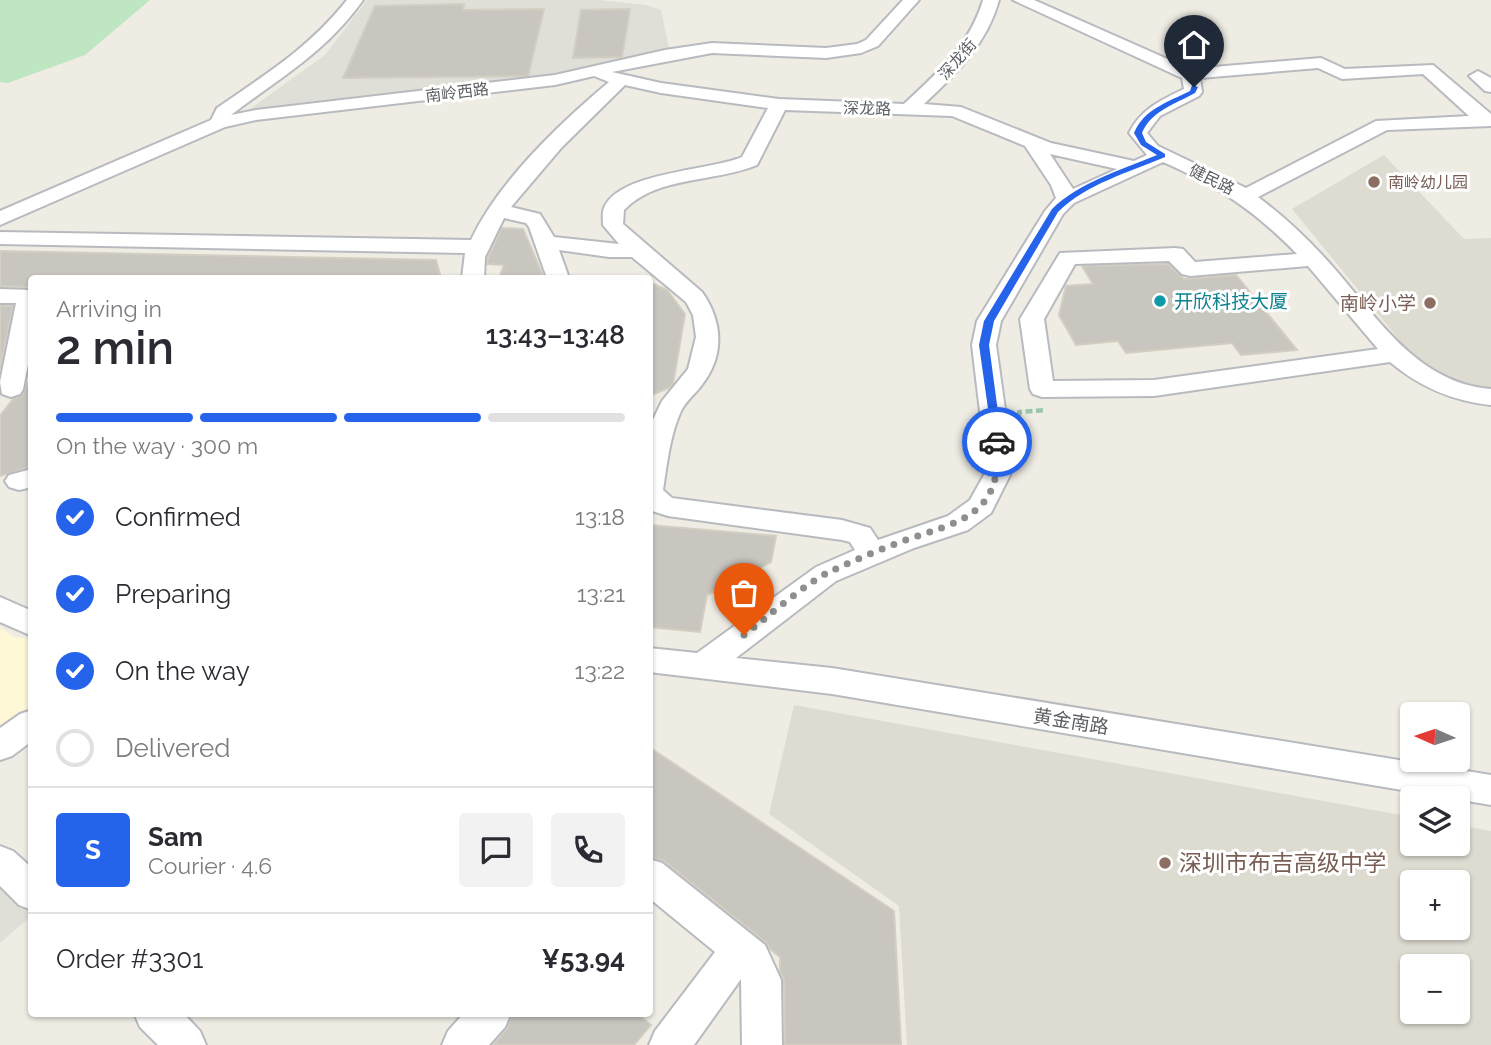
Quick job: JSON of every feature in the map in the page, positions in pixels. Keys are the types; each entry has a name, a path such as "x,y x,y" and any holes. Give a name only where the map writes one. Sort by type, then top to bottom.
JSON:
{"street":[{"path":"219,123 223,112 308,52 332,29 355,0"},
{"name":"南岭西路","path":"0,219 219,123 256,116 541,82 665,55 712,48 825,53 861,48 872,43 911,0"},
{"name":"深龙街","path":"909,109 948,71 977,37 991,0"},
{"path":"1021,0 1188,74 1321,63 1342,74 1427,69 1488,120"},
{"name":"深龙路","path":"592,72 661,89 779,104 955,111 1032,143 1135,167"},
{"name":"健民路","path":"1188,74 1193,80 1193,92 1157,110 1143,121 1138,133 1143,144 1245,196 1276,220 1314,259 1395,354 1432,381 1457,392 1491,397"},
{"path":"472,275 470,266 476,247 500,211 559,135 622,79"},
{"path":"653,454 657,418 696,377 703,361 708,337 705,319 695,298 624,240 613,225 614,209 632,191 649,185 728,171 750,161 779,104"},
{"path":"1245,196 1383,125 1488,120"},
{"path":"1032,143 1061,185 1067,199"},
{"path":"702,666 826,574 958,523 981,506 997,475 996,437 984,345 989,321 1055,211 1067,199 1163,155"},
{"path":"500,211 533,218 557,275"},
{"path":"0,238 476,247"},
{"path":"545,242 609,251 638,250"},
{"path":"1314,259 1190,269 1175,254 1068,258 1032,318 1042,389 1154,388 1395,354"},
{"path":"0,296 28,297"},
{"path":"14,389 28,308"},
{"path":"654,505 842,530 860,536 873,554"},
{"path":"0,608 28,623"},
{"name":"黄金南路","path":"653,660 846,684 1491,790"},
{"path":"0,746 28,726"},
{"path":"0,862 28,889"},
{"path":"653,878 751,958 762,980 762,1045"},
{"path":"669,1045 740,949"},
{"path":"158,1017 186,1045"},
{"path":"462,1045 487,1017"}],"path":[{"path":"996,437 1021,437 1019,412 1045,410 1042,389"}],"shaded area":[{"path":"367,0 598,0 646,5 661,10 669,49 576,71 250,109 325,55"},
{"name":"南岭小学","path":"1384,155 1464,239 1491,238 1491,389 1473,387 1441,375 1415,359 1292,209"},
{"path":"0,627 14,637 28,639 28,711 0,731"},
{"name":"深圳市布吉高级中学","path":"794,705 1400,815 1400,856 1470,856 1470,827 1491,831 1491,1045 907,1045 899,906 769,814"},
{"path":"0,849 28,877 28,919 0,943"}],"green space":[{"path":"0,0 150,0 85,55 8,83 0,82"}],"building":[{"path":"464,4 463,10 544,9 528,76 343,78 375,6"},
{"path":"630,9 622,57 573,58 581,10"},
{"path":"502,228 523,229 543,275 500,275 504,265 487,264"},
{"path":"0,251 436,260 440,275 28,275 28,287 0,286"},
{"name":"开欣科技大厦","path":"1168,264 1184,279 1236,275 1297,350 1241,355 1232,343 1126,353 1118,341 1076,345 1059,315 1066,286 1093,284 1082,266"},
{"path":"653,284 667,290 685,314 673,384 653,394"},
{"path":"0,306 13,306 0,369"},
{"path":"28,383 28,467 0,476 0,416 13,399 22,395"},
{"path":"653,525 776,536 771,562 707,595 700,632 653,627"},
{"path":"653,750 894,911 901,1045 785,1045 784,980 780,971 780,957 767,943 664,861 653,858"},
{"path":"512,1017 641,1017 651,1025 634,1045 493,1045 507,1029"}],"way so far":[{"path":"744,635 826,574 904,541 958,523 981,506 997,475 997,442"}],"place":[{"name":"南岭幼儿园","path":"1374,182"},
{"name":"开欣科技大厦","path":"1160,301"},
{"name":"南岭小学","path":"1430,303"},
{"name":"深圳市布吉高级中学","path":"1165,863"}],"route":[{"path":"997,442 984,345 989,321 1055,211 1067,199 1093,185 1163,155 1143,144 1138,133 1143,121 1157,110 1193,92 1194,87"}]}
